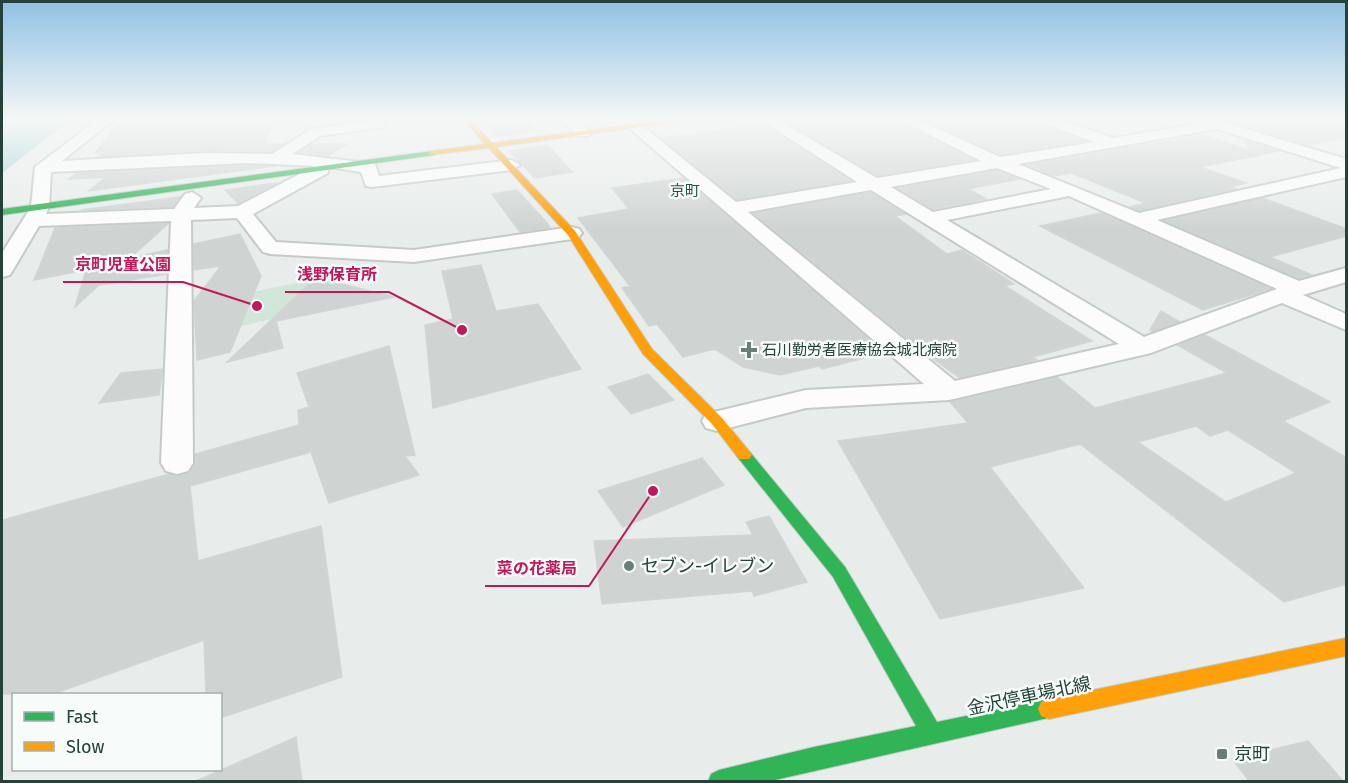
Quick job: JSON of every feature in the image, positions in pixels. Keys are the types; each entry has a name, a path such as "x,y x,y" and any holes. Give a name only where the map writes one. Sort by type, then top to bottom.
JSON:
{"street":[{"path":"2,270 36,213 43,167 57,157"},
{"path":"43,167 218,157 276,158 369,168 372,182 512,165"},
{"path":"36,213 203,184 411,157"},
{"path":"504,157 572,233 647,351 717,421 839,572 932,734"},
{"path":"670,157 949,391"},
{"path":"829,157 1142,347"},
{"path":"985,157 1137,219 1291,292 1347,323"},
{"path":"731,209 1036,157"},
{"path":"1322,157 1347,164"},
{"path":"2,212 242,212 322,169"},
{"path":"1137,219 1347,172"},
{"path":"177,463 181,213 203,184"},
{"path":"930,218 1071,190"},
{"path":"242,212 270,248 414,255 572,233"},
{"path":"717,421 806,399 949,391 1142,347 1291,292 1347,275"},
{"name":"金沢停車場北線","path":"719,782 816,770 932,734 1347,647"}],"green space":[{"path":"312,280 316,309 203,335 197,303"}],"water":[{"path":"2,157 23,157 2,173"}],"building":[{"path":"514,157 558,157 572,172 535,178"},
{"path":"684,157 813,157 851,181 737,200"},
{"path":"844,157 967,157 974,160 877,176"},
{"path":"1076,157 1252,157 1200,167 1246,183 1230,187 1237,189 1139,211 1130,207 1146,203 1071,173 1054,176 1026,165"},
{"path":"247,165 275,166 89,191 106,177 69,179 77,173"},
{"path":"997,170 1019,179 968,189 986,199 933,209 897,188"},
{"path":"683,178 885,353 822,369 819,366 780,375 743,367 715,349 683,357 657,324 649,326 622,288 630,286 578,218 629,209 612,188"},
{"path":"277,183 238,203 225,190"},
{"path":"517,190 550,228 520,232 492,194"},
{"path":"871,192 906,214 895,216 947,254 962,250 1014,284 1005,286 1092,341 1033,357 1037,360 960,378 914,345 753,213"},
{"path":"180,197 173,207 81,210"},
{"path":"1262,198 1347,229 1347,236 1270,257 1312,275 1299,279 1164,221"},
{"path":"1101,213 1271,289 1203,310 1040,226"},
{"path":"169,223 130,258 168,250 167,274 99,285 75,307 86,270 34,280 55,228"},
{"path":"240,234 261,276 230,352 197,360 194,301 221,266 194,270 193,244"},
{"path":"481,265 496,311 538,304 581,369 433,408 425,325 453,319 442,271"},
{"path":"313,280 334,282 394,297 276,321 283,348 227,362"},
{"path":"1161,311 1180,322 1153,332 1150,330"},
{"path":"1205,335 1330,402 1283,421 1347,458 1347,584 1284,602 1080,444 990,467 1084,588 940,619 838,441 968,423 950,402 1057,377 1095,408 1227,373 1177,345","holes":["1196,426 1210,436 1228,430 1296,473 1226,502 1138,442"]},
{"path":"389,346 415,455 405,456 419,475 329,503 311,452 190,486 198,561 321,526 342,677 222,717 222,693 206,693 204,640 56,693 2,694 2,520 169,474 178,476 189,473 195,464 195,454 299,425 298,410 309,407 297,373"},
{"path":"163,369 159,395 99,403 121,373"},
{"path":"648,374 674,400 631,414 608,387"},
{"path":"702,458 724,485 623,527 598,491"},
{"path":"769,516 807,582 754,596 752,591 602,604 594,541 753,535 746,522"},
{"path":"296,737 302,782 194,782"},
{"path":"1308,741 1344,782 1250,782 1232,759"}],"traffic: fast":[{"path":"2,212 406,157"},
{"path":"744,455 839,572 932,734"},
{"path":"719,782 814,758 1049,709"}],"traffic: slow":[{"path":"501,157 572,233 647,351 717,421 744,455"},
{"path":"1049,709 1346,647"}],"place":[{"name":"京町児童公園","path":"257,306"},
{"name":"浅野保育所","path":"462,330"},
{"name":"石川勤労者医療協会城北病院","path":"749,350"},
{"name":"菜の花薬局","path":"653,491"},
{"name":"セブン-イレブン","path":"629,566"},
{"name":"京町","path":"1222,754"}],"district":[{"name":"京町","path":"685,191"}]}
